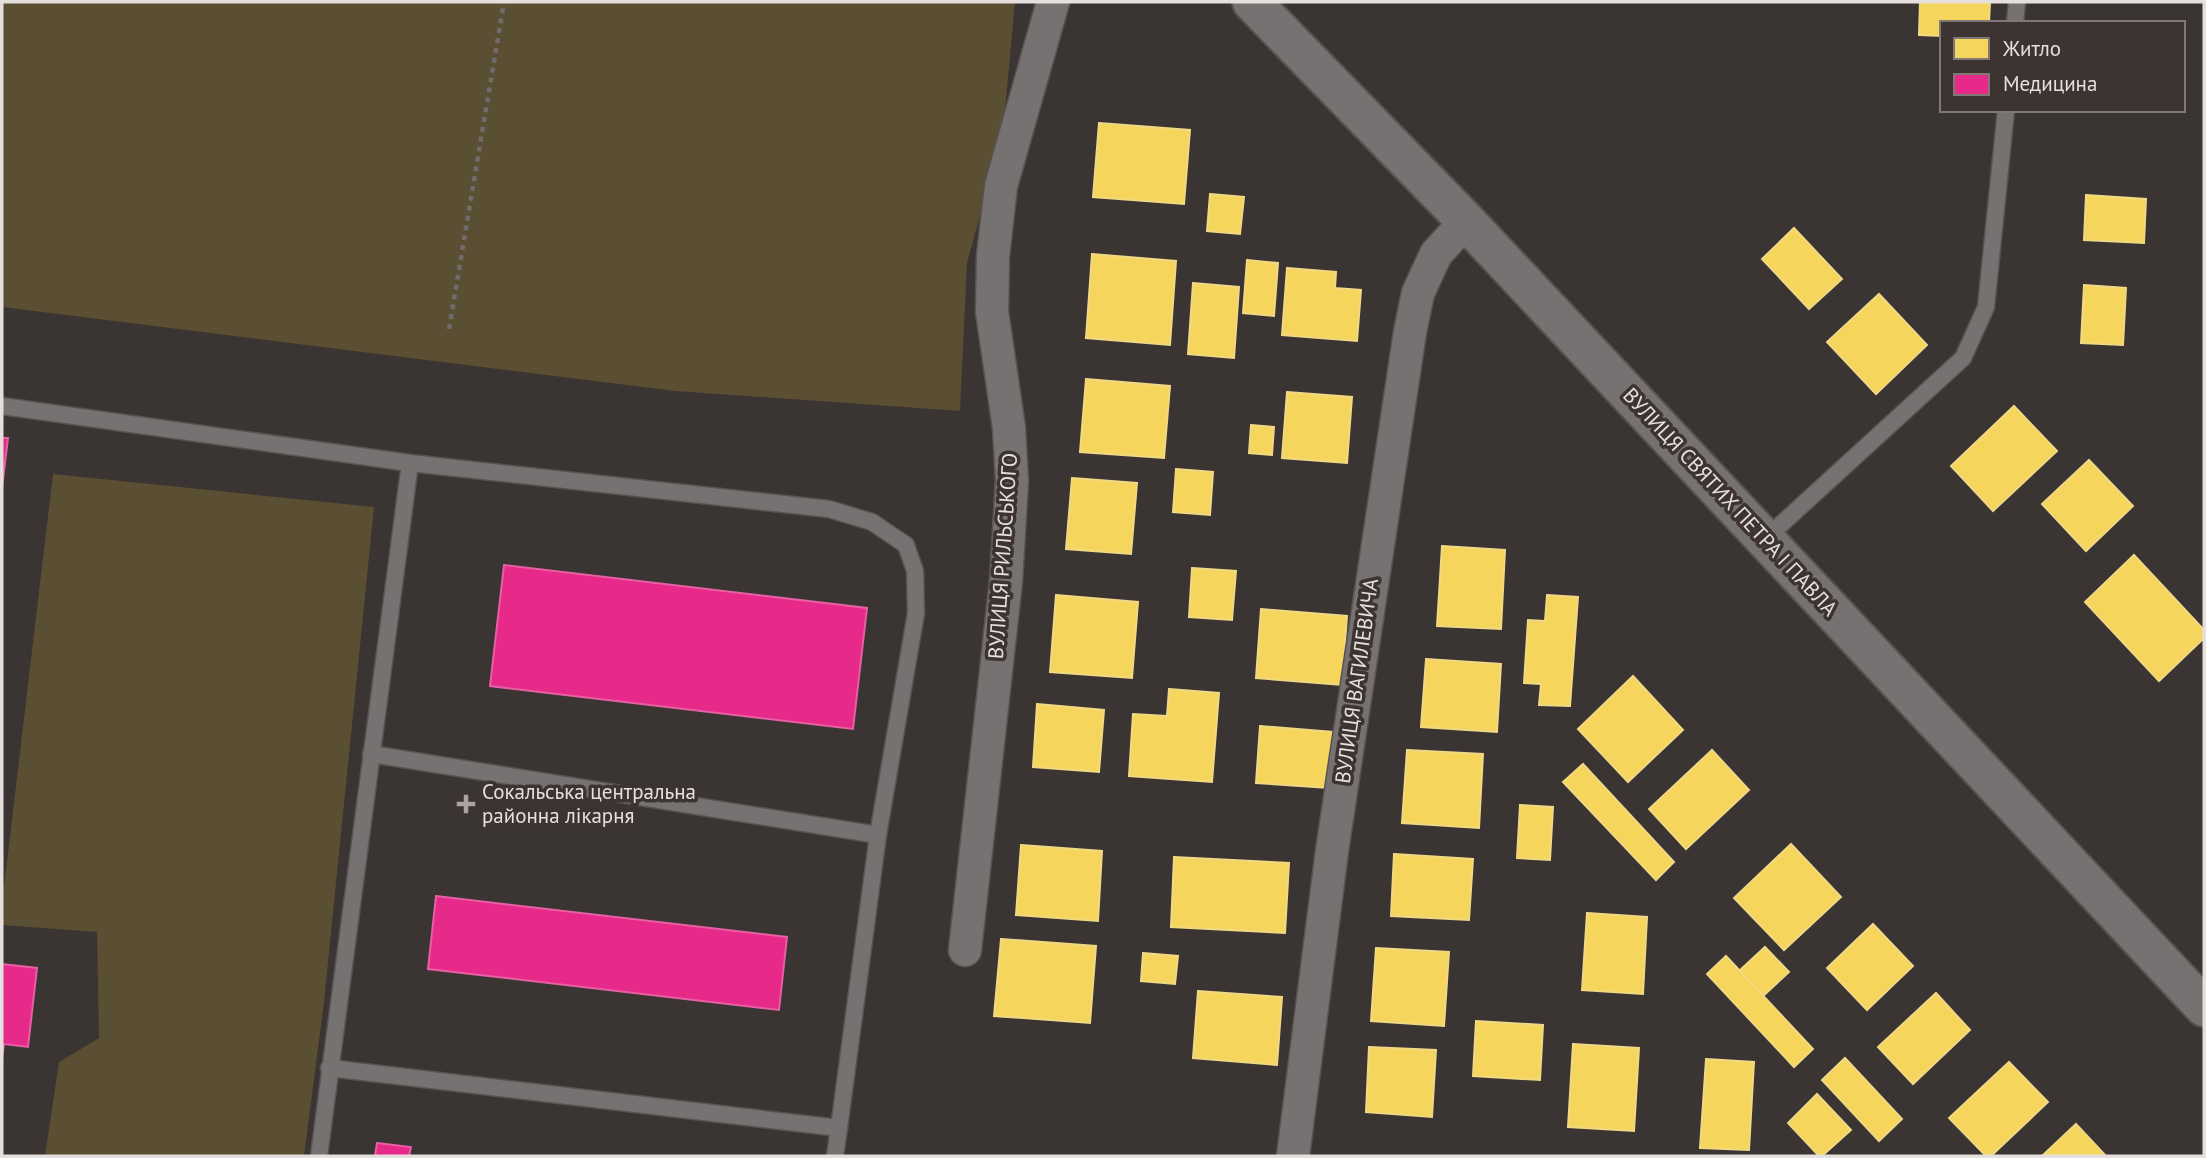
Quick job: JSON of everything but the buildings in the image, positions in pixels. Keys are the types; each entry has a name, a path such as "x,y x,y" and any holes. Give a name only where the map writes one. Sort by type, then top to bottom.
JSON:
{"street":[{"name":"ВУЛИЦЯ РИЛЬСЬКОГО","path":"965,950 1006,581 1012,481 1009,428 992,312 993,256 1001,186 1053,2"},
{"name":"ВУЛИЦЯ СВЯТИХ ПЕТРА І ПАВЛА","path":"1252,2 1466,221 2204,1007"},
{"name":"ВУЛИЦЯ ВАГИЛЕВИЧА","path":"1293,1156 1332,850 1410,332 1419,293 1436,254 1466,221"}],"lane":[{"path":"2015,21 2017,2"},
{"path":"1765,540 1963,358 1986,307 2006,112"},
{"path":"2,407 410,463 829,509 872,522 906,545 915,571 916,613 878,835 835,1156"},
{"path":"319,1156 410,463"},
{"path":"371,754 878,835"},
{"path":"329,1068 839,1128"}],"path":[{"path":"449,329 504,2"}],"shaded area":[{"path":"2,2 1015,2 1003,132 967,263 960,411 675,391 2,307"},
{"path":"53,474 374,507 324,1002 304,1156 45,1156 59,1062 99,1038 97,932 2,925 2,904"}],"place":[{"name":"Сокальська центральна районна лікарня","path":"466,804"}]}
